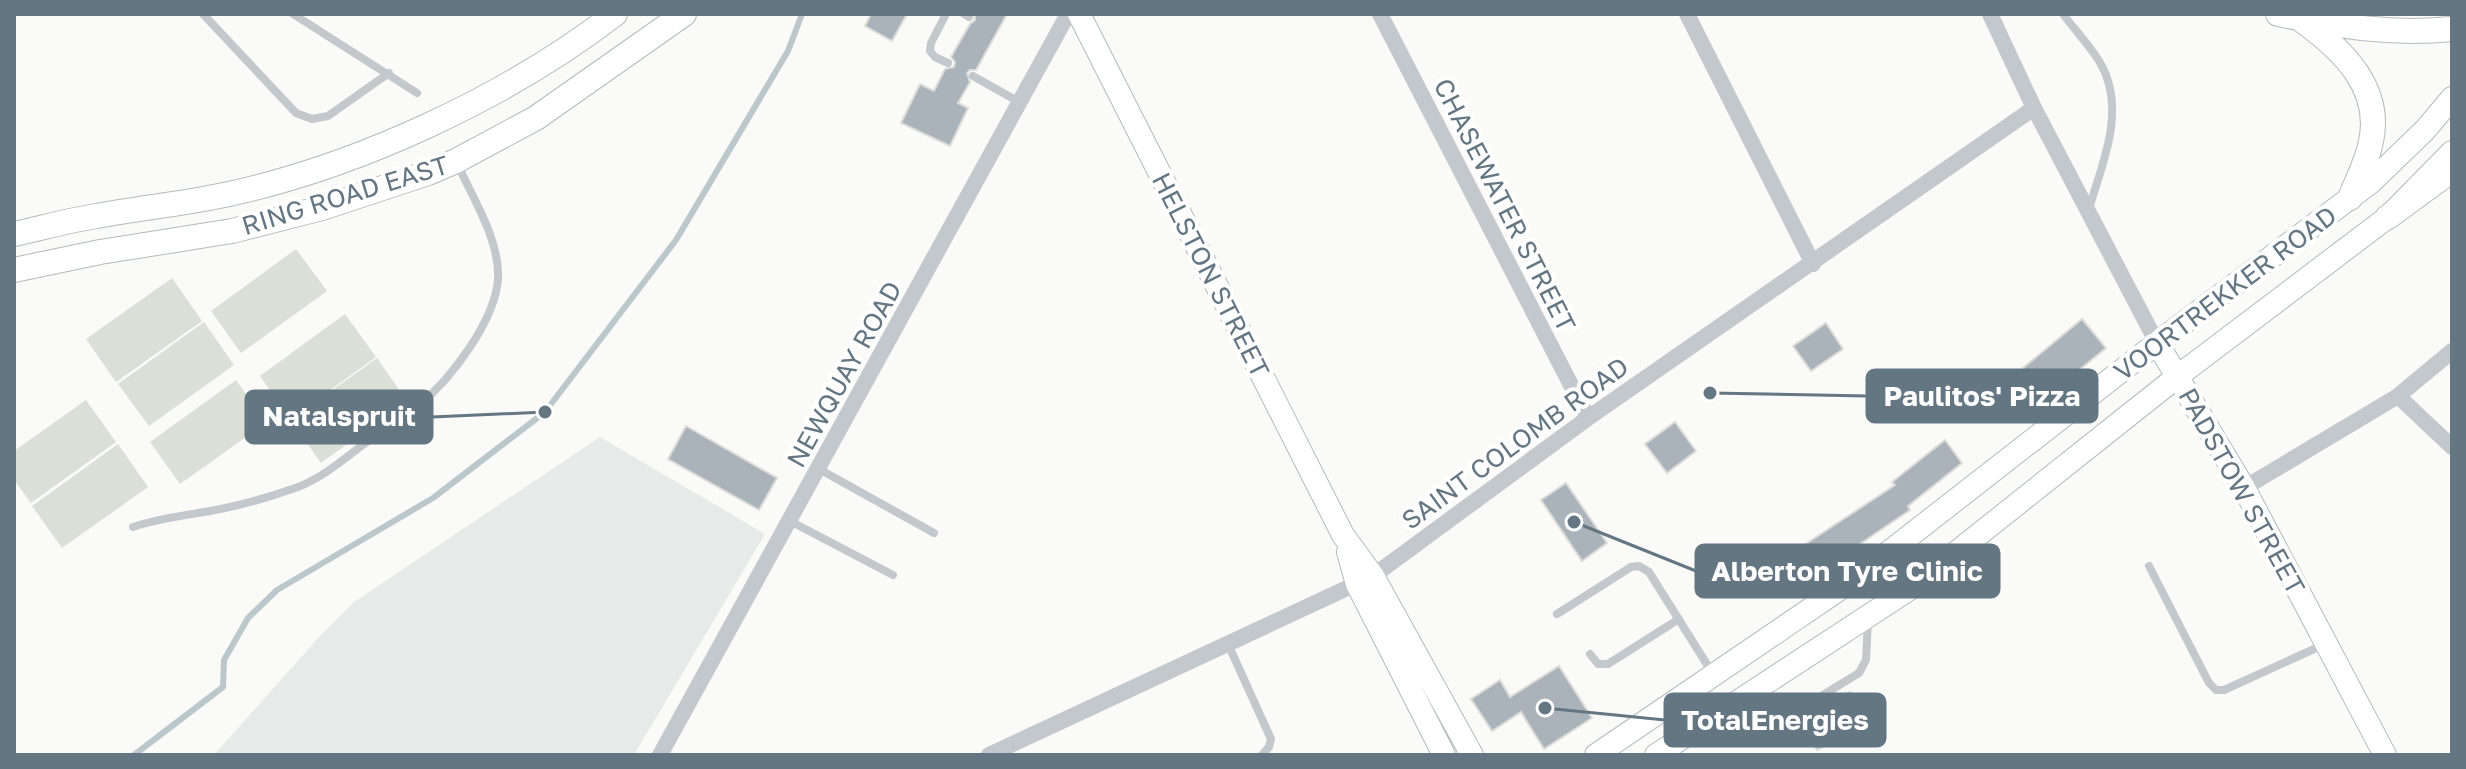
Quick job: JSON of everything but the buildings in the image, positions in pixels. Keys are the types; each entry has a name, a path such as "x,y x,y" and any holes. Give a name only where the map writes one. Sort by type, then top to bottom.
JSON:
{"main road":[{"name":"RING ROAD EAST","path":"14,234 93,216 224,195 309,173 435,122 520,78 615,14"},
{"name":"RING ROAD EAST","path":"14,270 100,252 232,231 322,208 456,161 536,118 684,14"},
{"name":"HELSTON STREET","path":"1079,14 1343,535 1444,755"},
{"path":"2289,16 2346,28 2393,31 2452,29"},
{"path":"2289,16 2342,52 2370,95 2373,118 2371,144 2350,198"},
{"name":"VOORTREKKER ROAD","path":"1596,755 1853,580 2157,343 2370,183 2425,130 2452,98"},
{"path":"435,122 456,161"},
{"name":"VOORTREKKER ROAD","path":"1656,755 1914,586 2178,376 2388,217 2452,152"},
{"path":"2388,217 2452,170"},
{"name":"PADSTOW STREET","path":"2157,343 2244,488 2385,755"},
{"name":"HELSTON STREET","path":"1365,580 1472,755"},
{"path":"1673,755 1691,731"}],"street":[{"name":"NEWQUAY ROAD","path":"660,755 1068,14"},
{"name":"CHASEWATER STREET","path":"1380,14 1588,418"},
{"path":"1687,14 1813,264"},
{"name":"PADSTOW STREET","path":"1990,14 2034,108 2157,343"},
{"name":"SAINT COLOMB ROAD","path":"989,755 1365,580 1588,418 2034,108"},
{"path":"2244,488 2398,396 2452,351"},
{"path":"2398,396 2452,447"}],"lane":[{"path":"203,14 296,113 312,119 328,116 389,73"},
{"path":"293,14 417,93"},
{"path":"946,14 930,51 948,63"},
{"path":"2063,14 2105,72 2111,90 2111,134 2089,210"},
{"path":"973,76 1020,102"},
{"path":"133,527 165,517 210,511 301,486 420,405 448,374 488,319 496,299 498,277 492,241 456,161"},
{"path":"819,469 934,533"},
{"path":"790,521 893,575"},
{"path":"1557,614 1631,567 1639,566 1649,572 1714,675"},
{"path":"2149,566 2209,683 2216,690 2224,690 2325,644"},
{"path":"1743,722 1761,725 1777,723 1859,673 1866,660 1869,615"},
{"path":"1590,654 1598,664 1608,664 1679,619"},
{"path":"1228,644 1271,739 1266,753 1262,755"}],"shaded area":[{"path":"296,249 327,291 241,353 211,311"},
{"path":"172,278 202,321 116,382 86,339"},
{"path":"345,314 376,357 290,419 260,376"},
{"path":"204,322 234,365 149,426 118,384"},
{"path":"377,358 407,401 321,463 291,420"},
{"path":"236,380 266,423 180,484 150,442"},
{"path":"86,400 116,442 31,503 14,480 14,451"},
{"path":"600,437 765,534 634,755 214,755 354,602"},
{"path":"118,444 148,487 62,548 32,506"}],"waterway":[{"path":"134,755 223,687 224,660 248,618 277,590 433,498 545,412 676,240 788,51 802,14"}],"place":[{"name":"Paulitos' Pizza","path":"1710,393"},
{"name":"Natalspruit","path":"545,412"},
{"name":"Alberton Tyre Clinic","path":"1574,522"},
{"name":"TotalEnergies","path":"1545,708"}]}
